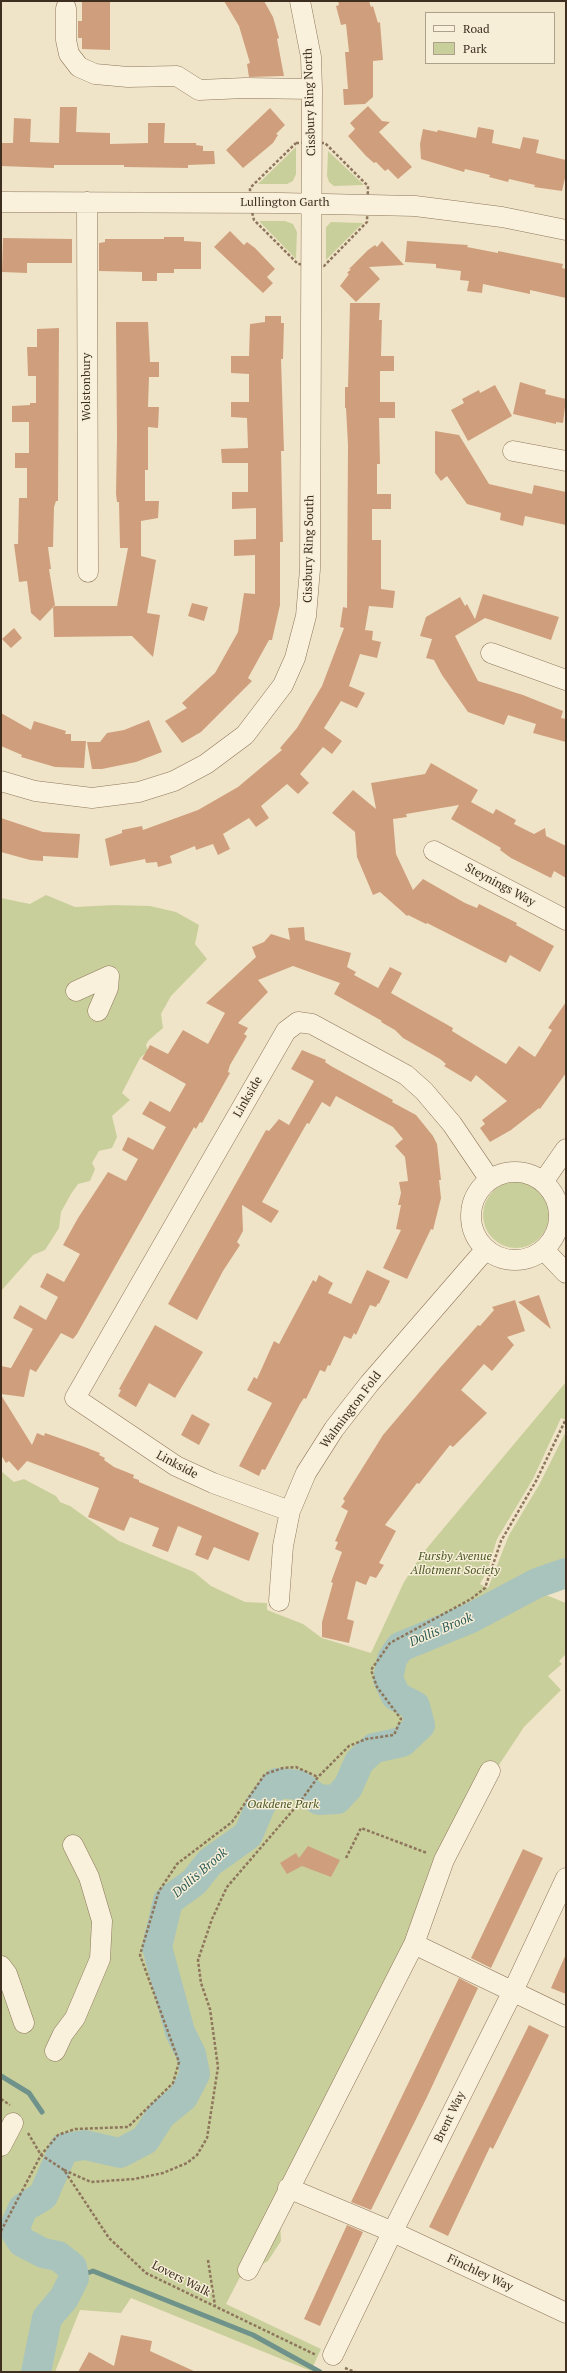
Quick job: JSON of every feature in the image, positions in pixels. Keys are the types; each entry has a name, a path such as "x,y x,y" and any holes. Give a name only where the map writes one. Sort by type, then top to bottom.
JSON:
{"street":[{"name":"Cissbury Ring North","path":"300,1 311,57 311,203"},
{"path":"66,8 66,40 69,54 79,67 95,74 128,77 177,76 199,90 245,88 312,89"},
{"name":"Lullington Garth","path":"1,202 311,203 415,206 502,217 566,230"},
{"name":"Wolstonbury","path":"87,202 88,572"},
{"name":"Cissbury Ring South","path":"1,781 34,791 92,798 139,792 174,781 206,764 245,735 282,684 295,658 301,640 309,597 311,203"},
{"path":"513,451 566,461"},
{"path":"491,654 566,680"},
{"name":"Steynings Way","path":"434,850 566,920"},
{"path":"76,991 109,976 108,988 98,1011"},
{"name":"Linkside","path":"290,1511 214,1483 176,1466 68,1400 286,1031 298,1022 312,1024 406,1076 424,1091 452,1124 490,1180"},
{"path":"543,1182 566,1150"},
{"path":"517,1172 531,1175 543,1182 555,1197 560,1215 555,1234 544,1250 527,1258 509,1260 496,1256 486,1249 478,1239 473,1227 471,1213 477,1195 490,1180 503,1174 517,1172"},
{"name":"Walmington Fold","path":"279,1601 283,1546 290,1511 306,1473 334,1429 486,1249"},
{"path":"544,1250 566,1273"},
{"path":"248,2270 288,2188 414,1944 444,1860 490,1772"},
{"path":"55,2050 63,2034 75,2018 100,1959 102,1921 89,1876 73,1845"},
{"name":"Brent Way","path":"328,2357 393,2232 514,1991 566,1878"},
{"path":"414,1944 566,2017"},
{"path":"1,1966 7,1974 24,2023"},
{"path":"1,2146 12,2123"},
{"name":"Finchley Way","path":"288,2188 393,2232 566,2313"}],"path":[{"path":"64,2170 91,2182 134,2179 163,2173 187,2163 197,2154 207,2138 218,2067 210,2009 201,1983 198,1960 212,1919 227,1887 300,1802 318,1777 349,1746 366,1739 394,1735 401,1719 377,1687 370,1670 390,1643 471,1598 485,1588 501,1541 536,1481 566,1420"},
{"path":"1,2231 41,2156 58,2135 75,2129 128,2127 173,2083 179,2062 140,1955 159,1891 177,1864 232,1822 265,1774 283,1768 296,1767 318,1777"},
{"path":"346,1858 361,1828 444,1860"},
{"name":"Lovers Walk","path":"41,2156 64,2170 109,2238 146,2273 328,2357"},
{"path":"208,2260 216,2306"}],"green space":[{"path":"296,147 296,174 293,181 287,184 258,184"},
{"path":"328,151 364,185 334,186 329,182 327,176"},
{"path":"259,221 285,221 293,224 297,232 296,259"},
{"path":"331,222 363,223 326,260 326,227"},
{"path":"46,895 75,907 114,905 150,906 176,912 199,925 195,944 207,959 171,996 161,1014 163,1028 149,1040 146,1045 148,1051 140,1058 122,1093 130,1100 112,1116 117,1137 112,1148 99,1151 92,1163 95,1169 90,1181 78,1184 71,1194 61,1212 59,1228 45,1250 33,1255 1,1291 1,898 30,904"},
{"path":"516,1182 528,1185 539,1192 546,1203 549,1215 546,1227 539,1238 528,1245 516,1248 504,1245 493,1238 486,1227 483,1215 486,1203 493,1192 504,1185"},
{"name":"Oakdene Park","path":"566,1382 566,1420 561,1418 533,1479 497,1539 488,1569 480,1584 488,1588 509,1535 539,1485 566,1431 566,1577 547,1583 543,1589 546,1595 566,1603 566,1654 559,1661 562,1664 548,1676 561,1690 524,1727 489,1780 280,2220 281,2241 268,2261 240,2277 226,2304 321,2349 311,2371 131,2298 121,2313 80,2310 55,2372 1,2372 1,1471 14,1482 24,1479 56,1496 60,1502 70,1506 119,1541 194,1572 211,1586 245,1602 267,1603 267,1610 303,1624 322,1638 371,1653 404,1582 422,1554"}],"building":[{"path":"82,1 110,1 110,50 82,49 82,38 78,38 78,21 82,21"},
{"path":"224,1 264,1 273,17 279,38 277,39 284,76 249,77 247,64 250,63 239,26"},
{"path":"338,1 369,1 371,7 373,6 378,23 380,22 383,60 373,61 373,97 365,104 344,105 343,89 348,89 345,52 349,52 346,24 341,25 336,6 339,5"},
{"path":"368,106 382,121 390,122 379,132 412,167 398,179 388,169 385,171 376,162 374,163 348,136 355,129 350,123"},
{"path":"60,107 77,107 76,132 110,133 110,144 148,143 148,123 165,123 164,143 196,143 196,145 203,146 203,151 214,151 215,164 188,165 188,168 124,167 124,165 54,165 54,168 1,166 1,143 13,143 14,118 31,119 30,142 59,143"},
{"path":"270,108 285,125 276,134 278,135 273,143 243,168 226,150"},
{"path":"478,127 494,130 492,143 520,149 523,137 539,140 536,153 566,160 566,174 562,191 534,187 535,185 509,179 508,182 489,177 490,175 465,169 464,172 421,159 420,144 423,129 437,132 438,130 476,138"},
{"path":"230,231 244,245 247,242 255,248 275,269 267,277 273,283 263,293 214,247"},
{"path":"164,237 184,237 184,241 201,242 201,269 174,269 174,273 157,273 157,281 142,281 142,272 99,271 99,243 105,242 105,239 164,239"},
{"path":"3,238 72,239 72,263 27,263 27,273 2,272"},
{"path":"382,241 404,265 369,267 380,279 356,302 340,286 349,274 347,273 351,269 349,269 368,250 375,245 377,247"},
{"path":"407,241 468,245 467,247 498,253 498,251 563,264 562,268 566,269 566,298 530,290 530,294 483,284 482,293 467,291 469,281 460,280 461,271 436,268 436,264 405,262"},
{"path":"350,303 380,303 379,320 382,320 381,356 394,356 394,371 380,371 380,402 395,402 395,418 379,418 380,464 377,464 377,494 391,494 391,509 372,509 372,540 381,540 381,589 395,591 393,608 369,606 365,630 373,631 372,640 381,642 377,658 360,654 349,686 365,693 357,708 341,701 324,728 342,741 332,754 323,747 300,774 309,783 298,794 287,784 261,806 269,818 256,827 249,818 223,834 230,849 218,855 213,844 196,850 195,846 170,856 172,863 158,867 157,862 146,863 145,859 110,866 105,839 122,833 122,830 142,826 143,830 198,810 238,787 282,750 280,748 297,728 322,686 344,628 340,627 343,607 347,608 348,445 345,387 348,387"},
{"path":"265,316 281,316 281,323 284,323 283,359 281,359 284,451 281,451 283,542 280,542 280,605 272,640 269,640 248,678 252,681 201,732 182,743 165,721 187,708 182,703 215,673 238,632 244,593 255,594 255,555 234,556 234,540 256,539 256,508 232,509 232,492 248,492 248,463 222,463 221,449 248,448 247,418 231,417 231,402 249,402 249,374 231,373 231,356 249,356 250,324 265,322"},
{"path":"116,322 148,322 150,362 159,362 159,377 149,377 148,407 159,407 158,428 148,427 148,470 145,470 145,501 159,501 158,518 141,521 141,556 156,560 147,613 160,615 153,657 132,636 54,637 53,606 117,606 128,548 120,548 119,502 117,502 116,494"},
{"path":"59,328 58,501 56,501 54,507 53,547 48,547 51,569 49,569 55,605 40,621 31,613 27,581 19,582 14,544 18,544 19,498 27,498 27,468 15,468 15,453 29,453 29,422 12,422 12,406 30,405 30,403 36,403 36,376 28,376 27,347 37,347 37,329"},
{"path":"520,382 546,390 545,394 566,399 563,423 556,422 556,424 513,414"},
{"path":"495,385 512,416 468,441 451,410 464,403 462,399 479,390 480,393"},
{"path":"435,431 459,435 489,484 532,494 534,485 566,492 566,525 525,516 523,526 500,520 501,513 467,504 447,476 441,481 435,473"},
{"path":"483,594 559,617 551,640 485,618 455,636 478,681 523,695 563,711 561,718 566,719 566,742 533,733 536,724 508,715 504,725 468,712 442,675 434,660 426,658 432,639 420,636 426,617 460,597 465,606 467,604 475,619"},
{"path":"192,603 208,607 204,621 188,616"},
{"path":"14,628 22,638 11,648 2,639"},
{"path":"1,713 31,730 34,721 66,731 65,734 71,734 71,741 86,741 84,768 55,767 21,757 22,755 1,746"},
{"path":"149,720 162,752 136,762 102,769 92,769 87,742 100,742 107,733 124,730"},
{"path":"431,763 478,790 471,802 493,814 496,809 516,820 514,824 534,834 545,828 546,836 566,846 566,878 554,871 551,878 511,858 500,850 501,848 451,819 459,805 406,814 407,817 393,819 396,854 413,890 423,879 465,903 477,908 479,904 517,923 516,925 554,946 540,972 510,955 506,963 427,923 426,924 408,915 407,916 380,892 373,895 357,857 355,832 332,813 353,790 376,809 371,783 425,774"},
{"path":"1,818 43,832 80,834 78,858 43,856 43,861 30,860 1,852"},
{"path":"304,927 305,940 351,953 347,967 356,972 354,975 378,988 390,967 402,973 391,993 453,1028 452,1031 506,1064 519,1046 535,1057 552,1030 548,1028 566,1002 566,1073 540,1109 539,1108 511,1130 490,1142 480,1128 485,1124 482,1120 507,1101 476,1075 471,1082 444,1066 446,1064 440,1059 403,1038 395,1030 381,1022 382,1021 334,994 340,983 293,966 258,980 268,992 238,1023 248,1028 244,1034 247,1036 230,1065 228,1072 230,1073 202,1123 200,1122 196,1129 194,1127 77,1334 73,1339 61,1333 36,1372 30,1369 24,1397 1,1394 1,1366 11,1368 33,1329 13,1318 20,1305 46,1320 58,1297 40,1287 47,1273 64,1282 80,1254 63,1245 78,1218 108,1172 126,1181 138,1159 122,1150 128,1137 153,1150 166,1127 142,1114 150,1101 170,1112 186,1084 142,1059 150,1045 168,1054 183,1030 208,1044 225,1013 206,1003 256,957 252,947 264,942 271,934 290,940 288,928"},
{"path":"302,1050 326,1060 325,1062 331,1066 393,1100 392,1102 416,1115 433,1136 437,1144 441,1180 439,1180 441,1198 433,1230 431,1229 407,1279 383,1268 401,1230 396,1229 401,1205 398,1205 401,1193 399,1182 408,1181 405,1157 395,1146 403,1139 393,1127 336,1096 330,1107 322,1102 309,1124 307,1123 262,1202 279,1211 271,1223 242,1205 243,1231 237,1242 240,1245 223,1271 197,1320 168,1304 266,1130 269,1131 279,1119 289,1125 314,1081 291,1069"},
{"path":"367,1270 390,1281 379,1304 378,1303 376,1307 370,1305 356,1335 354,1333 351,1339 344,1336 330,1366 328,1365 325,1372 320,1370 306,1399 304,1398 300,1404 265,1470 262,1469 259,1476 239,1466 272,1403 247,1390 254,1377 257,1379 274,1341 279,1344 313,1280 316,1282 319,1275 333,1283 328,1293 351,1304"},
{"path":"539,1295 551,1329 518,1302"},
{"path":"515,1300 525,1331 507,1337 514,1345 492,1371 484,1364 461,1390 487,1413 453,1447 450,1445 419,1484 417,1483 385,1525 396,1531 379,1563 384,1565 376,1578 370,1576 366,1585 356,1581 347,1619 354,1621 349,1643 322,1637 322,1622 333,1583 331,1582 342,1552 335,1549 338,1542 335,1541 348,1511 341,1507 345,1501 343,1499 383,1435 478,1325 480,1326 494,1310 492,1307"},
{"path":"155,1325 203,1352 175,1398 149,1383 136,1407 118,1396 121,1390 119,1389"},
{"path":"1,1395 32,1445 37,1433 44,1436 45,1433 82,1446 100,1453 99,1455 105,1458 104,1460 114,1467 134,1475 133,1478 139,1480 139,1482 259,1533 249,1561 214,1547 208,1560 195,1555 202,1536 178,1526 168,1552 152,1546 159,1528 130,1517 124,1531 88,1517 99,1488 27,1461 18,1471 9,1461 6,1463 1,1455"},
{"path":"192,1414 210,1424 199,1445 181,1435"},
{"path":"308,1846 340,1860 331,1877 302,1866 287,1874 280,1863 296,1853 299,1858"},
{"path":"523,1849 543,1858 491,1968 471,1958"},
{"path":"566,1954 566,1994 551,1988"},
{"path":"459,1978 478,1988 427,2097 371,2210 351,2202"},
{"path":"529,2025 549,2035 493,2149 490,2147 448,2236 429,2227"},
{"path":"347,2225 363,2232 320,2326 304,2319"},
{"path":"121,2335 152,2341 150,2351 196,2372 78,2372 89,2352 114,2366"}],"waterway":[{"name":"Dollis Brook","path":"36,2372 47,2318 64,2298 74,2278 72,2267 58,2256 43,2253 22,2242 14,2229 23,2208 43,2196 64,2148 85,2145 120,2153 145,2140 161,2115 183,2097 195,2074 191,2054 180,2032 157,1947 168,1901 194,1882 210,1862 248,1835 261,1804 277,1783 299,1785 319,1800 337,1799 348,1787 359,1762 374,1748 402,1742 420,1725 415,1706 396,1696 388,1679 392,1659 400,1647 471,1618 537,1583 566,1573"},
{"path":"1,2076 29,2093 42,2112"},
{"path":"74,2278 93,2271 253,2335 320,2372"}],"park label":[{"name":"Fursby Avenue Allotment Society","path":"455,1564"}]}
